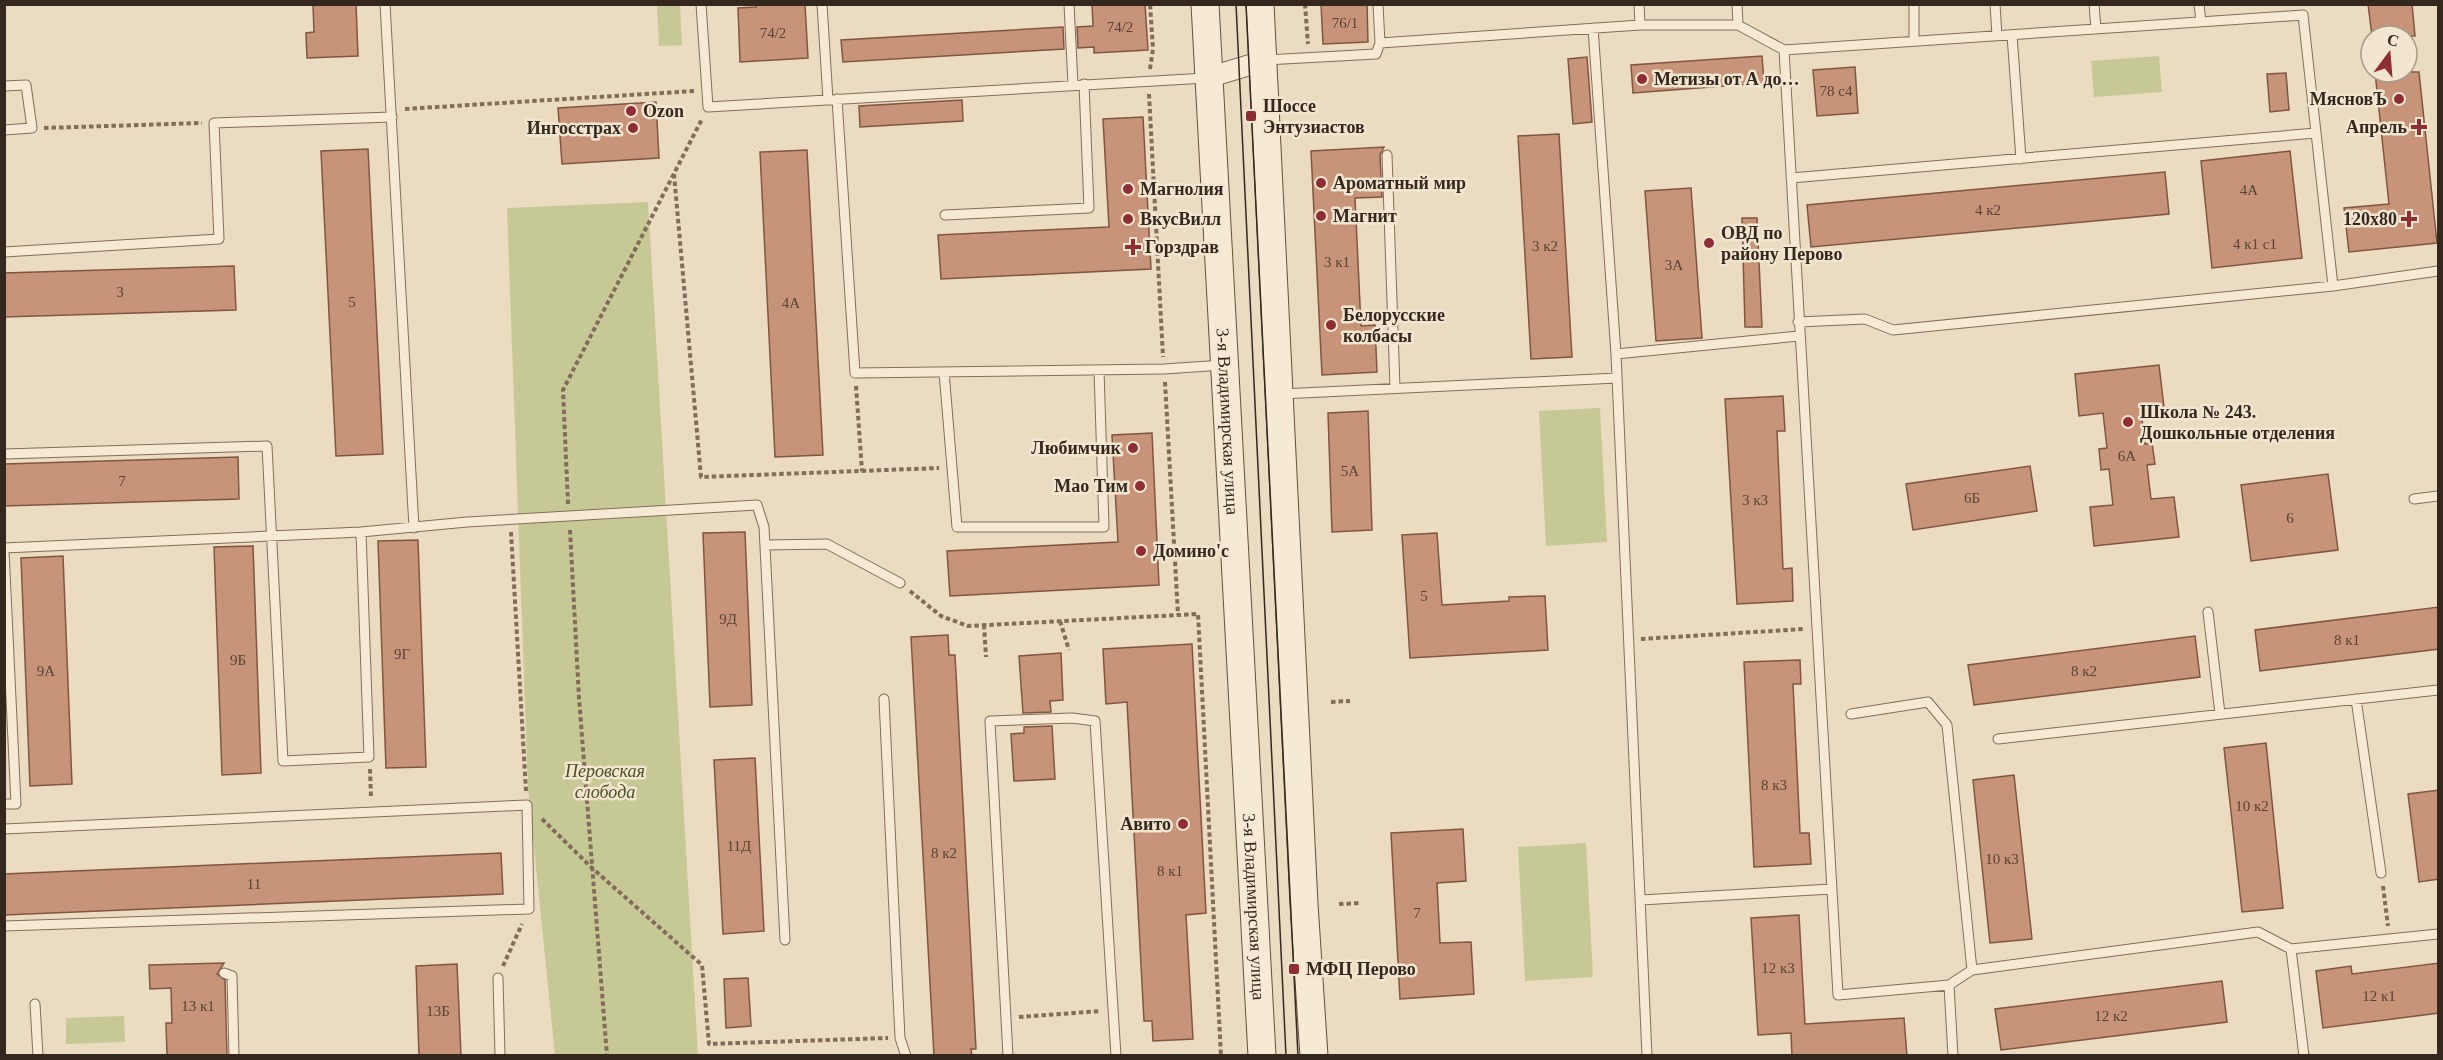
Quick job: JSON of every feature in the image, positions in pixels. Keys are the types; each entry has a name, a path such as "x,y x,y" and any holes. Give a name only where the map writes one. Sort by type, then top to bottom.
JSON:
{"street":[{"name":"3-я Владимирская улица","path":"1205,4 1262,1056"},
{"path":"1260,4 1304,914 1314,1056"},
{"path":"1210,78 1263,61"}],"lane":[{"path":"385,4 414,528"},
{"path":"701,4 708,106 1210,78"},
{"path":"822,4 855,373 1099,370 1225,365"},
{"path":"1069,4 1073,85"},
{"path":"1263,61 1376,54 1380,43 1378,4"},
{"path":"1639,4 1640,25"},
{"path":"1737,4 1738,25"},
{"path":"1914,4 1914,41"},
{"path":"1995,4 1997,36"},
{"path":"2094,4 2096,29"},
{"path":"2199,4 2201,22"},
{"path":"2302,4 2333,286"},
{"path":"1380,43 1640,25 1738,25 1784,50 2303,15"},
{"path":"1593,28 1616,354 1647,1056"},
{"path":"2012,35 2021,159"},
{"path":"1784,50 1838,995 1949,985 1972,970 2258,932 2291,949 2439,934"},
{"path":"945,215 1089,208 1084,84"},
{"path":"4,86 26,85 32,129 4,130"},
{"path":"4,252 219,239 214,123 392,113"},
{"path":"1791,178 2316,133"},
{"path":"1387,155 1395,388"},
{"path":"1798,322 1865,319 1893,330 2333,286 2439,271"},
{"path":"1616,354 1799,336"},
{"path":"944,372 957,527 1104,527 1099,370"},
{"path":"1278,394 1617,378"},
{"path":"1498,384 1499,395"},
{"path":"4,454 267,446 284,761 369,757 361,532"},
{"path":"2414,499 2439,496"},
{"path":"4,804 16,804 4,550 361,532 511,519 757,505 764,527 785,940"},
{"path":"765,545 827,544 900,583"},
{"path":"2208,612 2220,714"},
{"path":"1998,739 2439,690"},
{"path":"884,699 900,1038 906,1056"},
{"path":"2356,699 2381,873"},
{"path":"1851,714 1928,702 1947,725 1972,970"},
{"path":"1008,1056 990,721 1072,718 1095,721 1116,1056"},
{"path":"4,829 527,805 529,909 4,926"},
{"path":"1641,900 1832,889"},
{"path":"2291,949 2304,1056"},
{"path":"224,973 232,976 234,1056"},
{"path":"498,978 500,1056"},
{"path":"1949,985 1953,1056"},
{"path":"35,1005 38,1056"}],"path":[{"path":"1149,98 1148,81 1153,49 1150,4"},
{"path":"1305,4 1308,47"},
{"path":"392,113 707,91"},
{"path":"607,1056 592,868 563,390 708,106"},
{"path":"32,129 214,123"},
{"path":"674,174 701,477 952,468"},
{"path":"855,373 862,471"},
{"path":"511,519 527,805 592,868 702,965 709,1044 900,1038"},
{"path":"900,583 941,616 968,626 1198,614 1221,1056"},
{"path":"1060,621 1069,650"},
{"path":"984,625 986,657"},
{"path":"1629,640 1817,629"},
{"path":"1331,702 1350,701"},
{"path":"369,757 371,813"},
{"path":"2381,873 2390,938"},
{"path":"1339,904 1361,903"},
{"path":"498,978 529,909"},
{"path":"1006,1018 1113,1010"}],"green space":[{"path":"657,5 680,5 682,45 659,46"},
{"path":"2159,56 2162,92 2094,97 2091,61"},
{"name":"Перовская слобода","path":"648,202 698,1055 555,1055 528,788 507,208"},
{"path":"1600,408 1607,542 1546,546 1539,411"},
{"path":"1586,843 1593,977 1525,981 1518,847"},
{"path":"124,1016 125,1042 66,1044 66,1018"}],"building":[{"path":"313,4 356,4 358,56 307,58 306,33 314,32"},
{"path":"756,4 805,4 808,58 740,62 738,8 756,7"},
{"path":"1092,4 1145,4 1148,50 1094,53 1094,47 1078,48 1077,27 1093,26"},
{"path":"1321,4 1367,4 1368,42 1323,44"},
{"path":"2368,4 2412,4 2414,24 2370,24"},
{"path":"1063,27 1064,49 843,62 841,40"},
{"path":"1762,56 1764,83 1633,93 1631,65"},
{"path":"1587,57 1592,122 1573,124 1568,59"},
{"path":"1855,67 1858,113 1817,116 1813,70"},
{"path":"2419,72 2437,243 2349,252 2344,208 2389,204 2376,84 2419,84"},
{"path":"2286,73 2289,110 2270,112 2267,74"},
{"path":"962,100 963,121 860,127 859,106"},
{"path":"656,102 659,158 562,164 558,108"},
{"path":"1143,117 1151,269 941,279 938,235 1109,227 1103,119"},
{"path":"1559,134 1572,357 1531,359 1518,136"},
{"path":"1384,147 1380,155 1382,197 1355,198 1361,326 1375,325 1377,372 1322,375 1311,151"},
{"path":"368,149 383,454 336,456 321,151"},
{"path":"807,150 823,455 775,457 760,152"},
{"path":"2290,151 2302,258 2212,268 2201,161"},
{"path":"2165,172 2169,214 1811,247 1807,205"},
{"path":"1691,188 1702,338 1656,341 1645,191"},
{"path":"1742,218 1757,218 1762,327 1745,327"},
{"path":"234,266 236,310 4,317 4,273"},
{"path":"2159,365 2164,407 2141,410 2145,444 2152,443 2155,464 2147,465 2151,499 2174,497 2179,537 2094,546 2090,507 2113,505 2109,469 2101,470 2099,449 2107,448 2103,413 2079,416 2075,374"},
{"path":"1783,396 1785,431 1777,431 1783,569 1792,568 1793,601 1737,604 1725,399"},
{"path":"1368,411 1372,530 1332,532 1328,413"},
{"path":"1152,433 1159,585 950,596 947,551 1118,542 1112,435"},
{"path":"238,457 239,499 4,506 4,464"},
{"path":"2030,466 2037,511 1913,530 1906,484"},
{"path":"2328,474 2338,550 2251,561 2241,485"},
{"path":"745,532 752,705 710,707 703,533"},
{"path":"1437,533 1442,605 1509,601 1509,597 1545,596 1548,650 1410,658 1402,535"},
{"path":"418,540 426,767 386,768 378,541"},
{"path":"253,546 261,773 222,775 214,547"},
{"path":"63,556 72,784 30,786 21,558"},
{"path":"2439,607 2439,649 2260,671 2255,630"},
{"path":"948,635 949,655 955,655 976,1049 971,1049 972,1056 934,1056 911,637"},
{"path":"2195,636 2200,677 1974,705 1968,665"},
{"path":"1192,644 1206,913 1186,915 1193,1039 1153,1041 1152,1021 1144,1021 1127,702 1106,704 1103,649"},
{"path":"1061,653 1063,700 1050,701 1051,712 1023,713 1019,656"},
{"path":"1800,660 1801,684 1793,684 1800,833 1809,833 1811,864 1754,867 1744,662"},
{"path":"1052,726 1055,779 1014,781 1011,734 1024,733 1024,727"},
{"path":"2266,743 2283,908 2242,912 2224,748"},
{"path":"755,758 764,931 723,934 714,760"},
{"path":"2014,775 2032,939 1990,943 1973,780"},
{"path":"2439,790 2439,879 2419,882 2408,794"},
{"path":"1463,829 1466,881 1437,883 1440,943 1471,942 1474,994 1400,999 1391,833"},
{"path":"501,853 503,894 4,915 4,874"},
{"path":"1799,915 1805,1024 1904,1018 1907,1056 1792,1056 1791,1033 1758,1035 1751,918"},
{"path":"224,963 217,974 225,980 227,1056 167,1056 166,1023 172,1023 171,988 150,989 149,965"},
{"path":"2439,963 2439,1013 2323,1028 2316,971 2351,966 2352,974"},
{"path":"457,964 461,1056 419,1056 416,966"},
{"path":"748,978 751,1026 726,1028 724,979"},
{"path":"2222,981 2227,1022 2001,1050 1995,1009"}],"tram line":[{"path":"1236,4 1286,1056"},
{"path":"1246,4 1298,1056"}],"place":[{"name":"Метизы от А до…","path":"1642,79"},
{"name":"МясновЪ","path":"2399,99"},
{"name":"Ozon","path":"631,111"},
{"name":"Шоссе Энтузиастов","path":"1251,116"},
{"name":"Апрель","path":"2419,127"},
{"name":"Ингосстрах","path":"633,128"},
{"name":"Ароматный мир","path":"1321,183"},
{"name":"Магнолия","path":"1128,189"},
{"name":"Магнит","path":"1321,216"},
{"name":"ВкусВилл","path":"1128,219"},
{"name":"120x80","path":"2409,219"},
{"name":"ОВД по району Перово","path":"1709,243"},
{"name":"Горздрав","path":"1133,247"},
{"name":"Белорусские колбасы","path":"1331,325"},
{"name":"Школа № 243. Дошкольные отделения","path":"2128,422"},
{"name":"Любимчик","path":"1133,448"},
{"name":"Мао Тим","path":"1140,486"},
{"name":"Домино'c","path":"1141,551"},
{"name":"Авито","path":"1183,824"},
{"name":"МФЦ Перово","path":"1294,969"}]}
